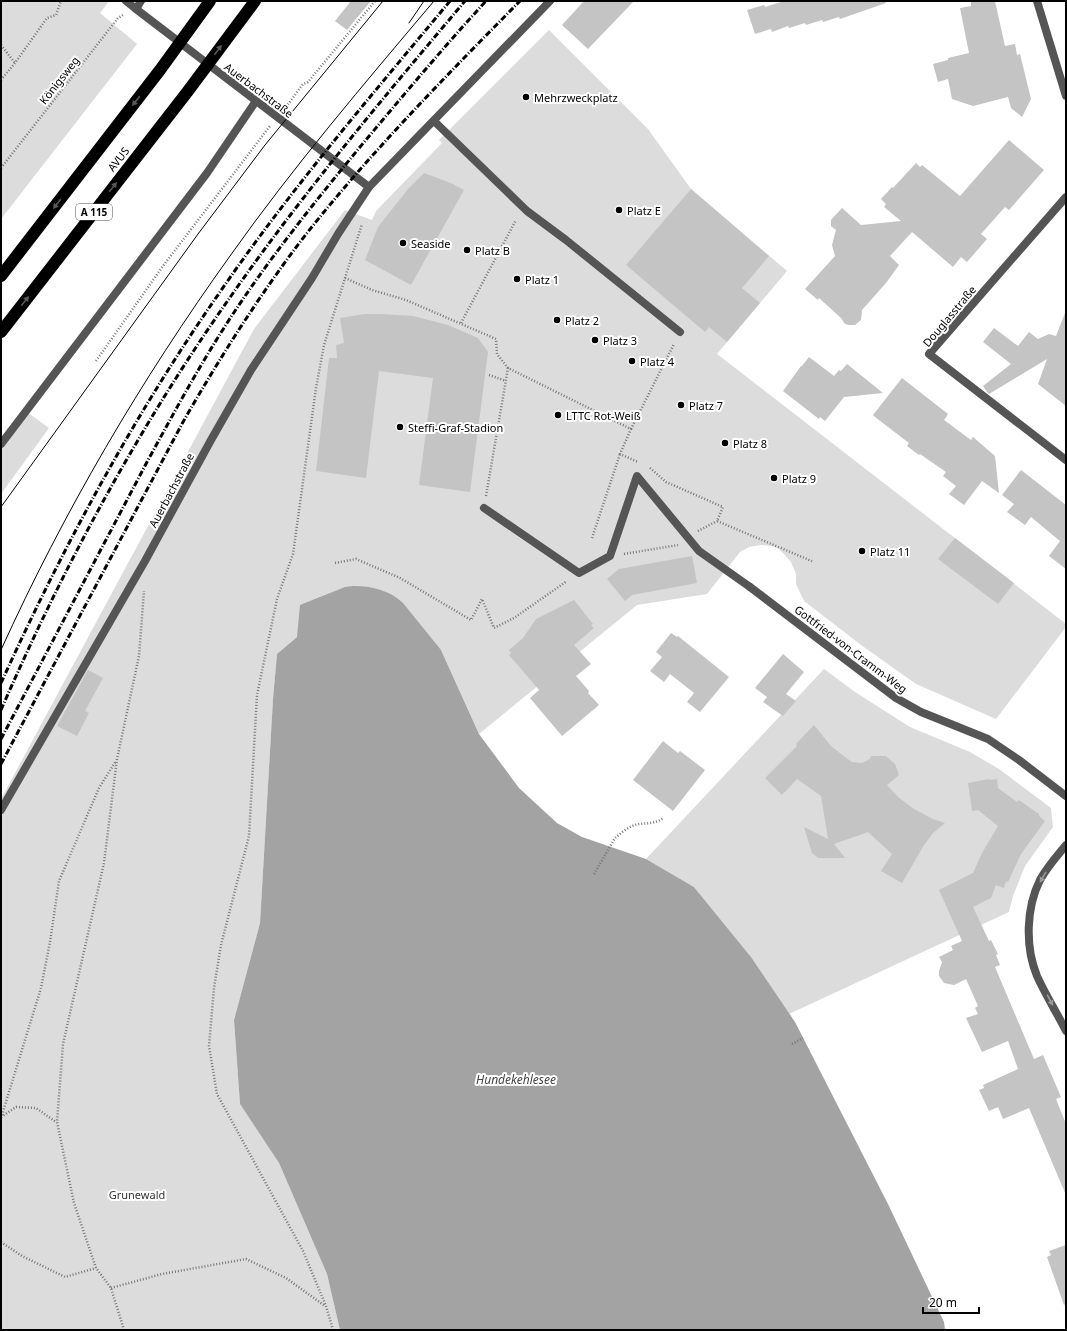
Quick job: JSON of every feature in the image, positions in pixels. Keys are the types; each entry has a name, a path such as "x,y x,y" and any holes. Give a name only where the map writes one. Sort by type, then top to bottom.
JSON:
{"highway":[{"name":"AVUS","path":"1,332 188,91 255,1"},
{"name":"AVUS","path":"1,276 160,70 207,5"}],"street":[{"name":"Auerbachstraße","path":"126,1 369,187"},
{"path":"136,9 141,1"},
{"name":"Auerbachstraße","path":"1,810 145,561 210,440 251,370 312,278 338,234 369,187 434,122 550,1"},
{"path":"1037,1 1066,96"},
{"path":"1,444 208,173 256,101"},
{"path":"434,122 523,207 680,332"},
{"name":"Douglasstraße","path":"1066,197 929,354 1066,460"},
{"name":"Gottfried-von-Cramm-Weg","path":"610,556 637,476 699,551 750,587 896,698 922,712 988,739 1019,760 1066,796"},
{"path":"484,508 578,573 610,556"},
{"path":"1066,845 1048,867 1040,881 1030,916 1029,933 1030,949 1037,976 1066,1031"}],"path":[{"path":"1,80 47,18 56,15 61,1"},
{"path":"96,361 164,266 303,84 308,82 375,1"},
{"name":"Königsweg","path":"1,168 118,18 136,9"},
{"path":"1,45 15,63"},
{"path":"332,1330 326,1306 303,1251 217,1094 209,1046 214,988 221,945 249,836 257,695 276,599 293,554 316,388 324,345 364,219 364,196"},
{"path":"460,323 523,207"},
{"path":"345,278 372,290 406,300 496,339 497,354 508,368 631,429"},
{"path":"592,538 620,454 680,332"},
{"path":"484,508 508,368"},
{"path":"489,375 506,381"},
{"path":"620,454 641,464"},
{"path":"610,556 690,539 717,521 723,507 666,482 648,467"},
{"path":"717,521 814,562"},
{"path":"335,563 356,559 400,578 471,620 482,599 494,628 514,618 578,573"},
{"path":"124,1330 110,1288 96,1268 74,1203 57,1122 63,1044 104,863 117,759 139,656 144,589"},
{"path":"1,1118 40,988 50,942 59,881 99,788 117,759"},
{"path":"594,874 620,834 634,825 654,823 663,818"},
{"path":"792,1044 803,1038"},
{"path":"1,1118 16,1107 36,1108 57,1122"},
{"path":"1,1242 22,1256 65,1277 96,1268"},
{"path":"110,1288 162,1274 246,1259 286,1278 326,1306"}],"green space":[{"path":"1,1 109,1 100,13 137,44 1,219"},
{"name":"Grunewald","path":"549,30 648,129 691,189 787,271 717,354 1066,624 1066,627 996,719 916,684 861,645 804,601 796,584 796,574 791,562 779,549 772,546 761,545 749,547 740,552 707,594 637,605 479,734 441,650 353,586 337,590 297,637 277,654 260,923 234,1020 240,1104 279,1163 327,1274 340,1330 1,1330 1,799 254,329 345,210 372,220 376,211 442,143 439,140"},
{"path":"27,412 49,428 1,494 1,446"},
{"path":"824,669 855,692 910,727 970,752 999,769 1051,808 1053,827 1025,866 1013,896 1009,912 789,1014 751,957 694,887 646,859"}],"water":[{"name":"Hundekehlesee","path":"345,587 367,587 386,592 403,603 441,650 479,734 519,788 557,823 582,837 646,859 694,887 751,957 795,1022 888,1204 944,1322 945,1330 340,1330 327,1274 279,1163 240,1104 234,1020 260,923 277,654 297,637 300,605"}],"building":[{"path":"351,1 371,1 347,30 335,21"},
{"path":"584,1 634,1 588,49 562,25"},
{"path":"784,1 885,1 886,3 840,19 839,17 823,22 822,20 806,25 805,23 789,28 788,26 772,32 771,29 755,34 747,10 764,5 765,7"},
{"path":"971,1 995,1 1005,46 1015,44 1017,55 1020,54 1031,99 1022,117 1011,108 1008,97 973,106 952,99 948,79 938,82 933,64 948,60 948,58 969,53 960,8 971,6"},
{"path":"1009,140 1044,170 1009,210 1005,207 981,234 987,239 967,262 961,257 953,267 912,232 890,256 899,265 886,283 862,310 861,320 855,325 845,324 841,318 819,298 818,300 805,289 835,256 832,245 836,230 831,226 831,220 842,208 861,225 901,221 884,207 886,204 881,199 916,163 920,167 922,165 960,196"},
{"name":"Seaside","path":"424,173 451,183 464,190 411,285 365,260 378,227 408,189"},
{"path":"691,189 769,256 742,288 760,303 727,342 709,327 705,332 626,265"},
{"path":"1065,313 1066,406 1038,384 1047,359 989,394 983,386 1011,364 983,342 994,328 1018,346 1029,332 1038,339 1049,334 1056,336"},
{"name":"Steffi-Graf-Stadion","path":"365,314 413,316 448,325 478,338 488,352 470,492 419,485 433,378 379,371 366,478 316,471 329,358 337,358 336,345 344,343 340,318"},
{"path":"809,357 834,376 847,364 883,393 844,397 825,421 820,417 819,419 783,391"},
{"path":"902,378 948,414 944,420 971,440 973,437 995,456 999,493 982,481 964,505 949,494 956,486 943,476 946,472 907,446 909,443 873,415"},
{"path":"1021,470 1066,505 1066,569 1049,556 1060,541 1031,517 1025,525 1007,512 1014,504 1002,495"},
{"path":"955,538 1014,583 998,604 938,559"},
{"path":"692,556 697,583 632,595 625,601 607,579 619,569"},
{"path":"574,600 593,624 591,625 594,628 574,645 591,664 576,676 599,705 562,736 530,698 539,690 509,655 511,653 509,650 523,638 536,619"},
{"path":"671,633 677,637 678,636 729,677 700,712 687,702 694,693 670,674 664,682 650,671 662,657 656,652"},
{"path":"783,654 804,672 786,694 796,701 783,716 763,702 767,697 755,688"},
{"path":"88,670 103,678 85,711 89,713 77,736 57,726"},
{"path":"814,725 831,746 852,762 862,763 870,759 871,756 886,756 895,764 899,775 887,785 898,797 914,809 933,819 945,823 933,833 924,845 902,883 881,871 892,854 868,832 834,844 845,858 818,858 812,853 804,827 828,839 821,796 797,779 782,795 765,778 797,746 796,744"},
{"path":"663,741 678,753 680,751 705,770 673,811 633,780"},
{"path":"997,779 998,788 1017,802 1019,800 1039,814 1039,816 1045,821 1021,854 1008,882 1006,881 1004,888 996,885 991,898 973,907 989,941 991,940 998,954 996,955 1000,965 995,967 1034,1059 1043,1055 1061,1097 1056,1099 1066,1124 1066,1195 1029,1108 1003,1119 998,1107 989,1111 979,1090 984,1088 983,1085 1018,1069 1008,1041 982,1052 966,1018 978,1014 975,1008 978,1006 966,979 954,985 944,983 939,976 942,962 939,957 953,950 951,946 962,941 939,890 973,873 982,853 998,826 978,810 972,811 968,783"},
{"path":"1066,1245 1066,1305 1064,1305 1047,1257 1051,1255 1049,1251"}],"tram line":[{"path":"1,507 198,234 265,145 383,1"},
{"path":"409,23 424,1"},
{"path":"1,650 51,547 106,447 197,303 254,223 304,158 434,1"}],"railway":[{"path":"1,683 49,582 75,532 129,434 188,339 274,217 361,108 450,1"},
{"path":"1,710 25,656 77,549 135,445 198,345 258,258 315,183 374,109 465,1"},
{"path":"1,739 147,462 199,369 233,314 267,265 322,194 406,92 486,1"},
{"path":"1,764 183,422 210,375 254,307 300,242 325,210 434,89 520,1"}],"place":[{"name":"Mehrzweckplatz","path":"526,97"},
{"name":"Platz E","path":"619,210"},
{"name":"Seaside","path":"403,243"},
{"name":"Platz B","path":"467,250"},
{"name":"Platz 1","path":"517,279"},
{"name":"Platz 2","path":"557,320"},
{"name":"Platz 3","path":"595,340"},
{"name":"Platz 4","path":"632,361"},
{"name":"Platz 7","path":"681,405"},
{"name":"LTTC Rot-Weiß","path":"558,415"},
{"name":"Steffi-Graf-Stadion","path":"400,427"},
{"name":"Platz 8","path":"725,443"},
{"name":"Platz 9","path":"774,478"},
{"name":"Platz 11","path":"862,551"}]}
